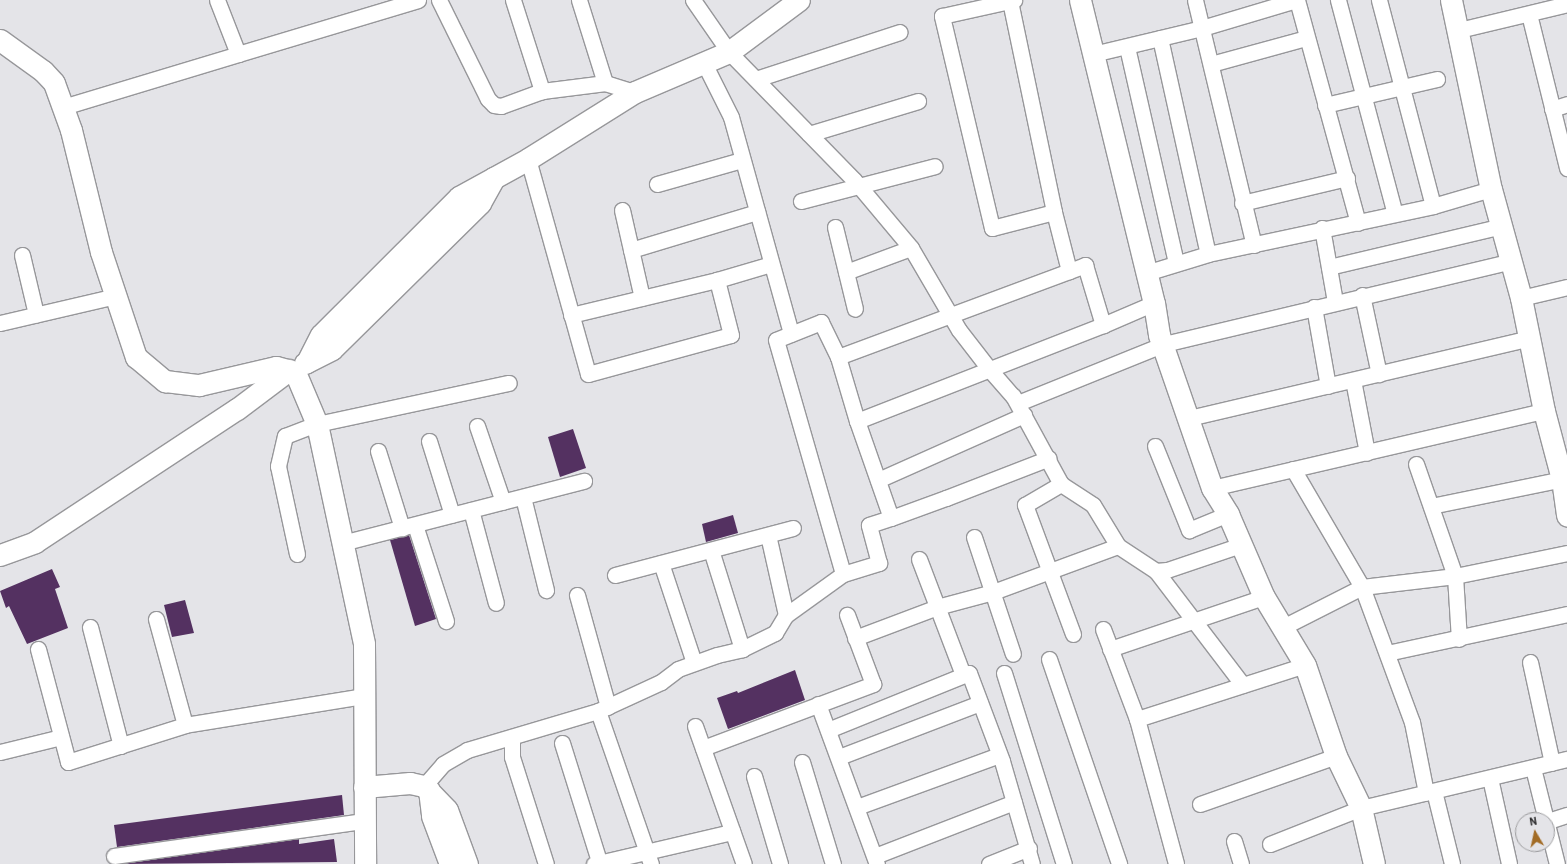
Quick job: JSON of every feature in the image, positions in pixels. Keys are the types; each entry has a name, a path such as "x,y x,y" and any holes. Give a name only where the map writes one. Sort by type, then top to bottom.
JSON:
{"street":[{"path":"217,0 238,54"},
{"path":"63,107 238,54 375,6 418,0"},
{"path":"439,0 488,99 494,105 501,106 542,91 605,83 635,92"},
{"path":"513,0 542,91"},
{"path":"579,0 605,83"},
{"path":"693,0 729,52 860,187 911,248 951,315 990,370 1021,409 1049,458 1061,484 1093,505 1118,546 1156,571 1243,685"},
{"path":"0,555 35,542 297,368 332,348 480,203 494,178 528,159 635,92 729,52 799,0"},
{"path":"1054,212 992,228 942,16 1012,0 1054,212 1069,271"},
{"path":"1080,0 1154,303 1159,335 1164,344 1212,488 1228,514 1264,597 1305,666 1336,756 1361,808 1372,864"},
{"path":"1195,0 1242,203 1254,245"},
{"path":"1338,0 1395,214"},
{"path":"1379,0 1433,206"},
{"path":"1431,506 1565,497 1561,447 1544,411 1521,298 1491,189 1459,30 1451,0"},
{"path":"1093,54 1202,28 1293,1 1306,38 1347,178 1358,222"},
{"path":"1459,30 1567,4"},
{"path":"1529,14 1567,168"},
{"path":"756,80 900,32"},
{"path":"1160,38 1208,254"},
{"path":"1211,64 1306,38"},
{"path":"0,40 43,71 54,83 71,130 100,252 136,357 165,381 199,384 276,367 297,368"},
{"path":"1127,47 1176,263"},
{"path":"704,63 731,118 791,334"},
{"path":"1325,105 1437,79"},
{"path":"809,134 918,101"},
{"path":"1552,109 1567,104"},
{"path":"528,159 588,374 731,335 717,280"},
{"path":"657,184 742,160"},
{"path":"801,201 860,187 935,166"},
{"path":"1242,203 1347,178"},
{"path":"1146,273 1208,254 1254,245 1322,228 1433,206 1491,189"},
{"path":"622,210 642,298"},
{"path":"631,250 757,212"},
{"path":"1329,267 1502,226"},
{"path":"835,227 855,309"},
{"path":"1322,228 1335,302"},
{"path":"846,272 911,248"},
{"path":"22,255 36,314"},
{"path":"878,480 1021,409 1164,344 1362,295 1512,261"},
{"path":"571,315 717,280 771,264"},
{"path":"838,357 1086,265 1103,325"},
{"path":"1521,298 1567,287"},
{"path":"1362,295 1379,374"},
{"path":"0,323 116,296"},
{"path":"857,421 990,370 1154,303"},
{"path":"1314,307 1328,386"},
{"path":"843,574 776,340 821,322 838,357 857,421 891,518"},
{"path":"1189,418 1530,338"},
{"path":"297,368 317,424 364,644 365,864"},
{"path":"1353,380 1367,453"},
{"path":"297,554 280,479 279,452 286,436 317,424 509,383"},
{"path":"1212,488 1544,411"},
{"path":"477,426 503,502"},
{"path":"428,441 452,515"},
{"path":"1154,446 1188,530 1228,514"},
{"path":"378,451 446,621"},
{"path":"426,788 449,759 467,750 603,709 694,663 742,649 775,633 786,615 843,574 879,563 870,525 1049,458"},
{"path":"1416,464 1455,576 1459,639"},
{"path":"1293,469 1362,587 1412,722 1430,792 1452,864"},
{"path":"342,543 584,481"},
{"path":"1061,484 1025,505 1073,634"},
{"path":"523,497 546,590"},
{"path":"471,510 496,603"},
{"path":"614,575 793,528"},
{"path":"768,535 786,615"},
{"path":"974,537 1013,654"},
{"path":"1156,571 1167,570 1241,545"},
{"path":"855,638 937,607 993,592 1118,546"},
{"path":"711,550 742,649"},
{"path":"1283,627 1362,587 1455,576 1567,553"},
{"path":"919,559 963,675"},
{"path":"661,563 694,663"},
{"path":"577,595 603,709 648,857"},
{"path":"1110,648 1264,597"},
{"path":"1387,653 1459,639 1567,614"},
{"path":"703,748 873,684 847,615"},
{"path":"156,619 185,725"},
{"path":"90,627 121,746"},
{"path":"1103,629 1137,719 1176,864"},
{"path":"38,649 68,762 185,725 365,696"},
{"path":"1049,659 1119,864"},
{"path":"1530,662 1552,763"},
{"path":"1137,719 1305,666"},
{"path":"828,730 969,673 999,755 1029,848 1032,864"},
{"path":"1004,673 1064,864"},
{"path":"839,757 980,703"},
{"path":"818,704 839,757 876,860 1014,802"},
{"path":"695,726 744,864"},
{"path":"0,752 61,737"},
{"path":"512,737 512,757 546,864"},
{"path":"562,743 598,863 648,857 732,832"},
{"path":"857,807 999,755"},
{"path":"1200,804 1336,756"},
{"path":"1270,844 1361,808 1567,759"},
{"path":"802,762 833,864"},
{"path":"1533,768 1545,812"},
{"path":"754,776 780,864"},
{"path":"1490,778 1509,864"},
{"path":"364,788 410,783 426,788 447,810 467,864"},
{"path":"426,788 432,816 450,864"},
{"path":"1555,819 1567,815"},
{"path":"114,856 364,821"},
{"path":"1234,841 1240,864"},
{"path":"989,864 1029,848"},
{"path":"1554,852 1557,864"}],"building":[{"path":"573,429 586,468 560,477 548,437"},
{"path":"733,515 738,533 706,542 702,524"},
{"path":"409,535 436,619 415,626 390,540"},
{"path":"52,569 60,587 55,589 68,628 27,644 9,606 6,608 0,591"},
{"path":"185,600 194,633 172,637 164,605"},
{"path":"795,670 805,700 728,729 717,698 737,691 738,693"},
{"path":"342,795 344,815 117,847 114,825"},
{"path":"299,839 299,844 334,839 337,862 122,864"}]}
